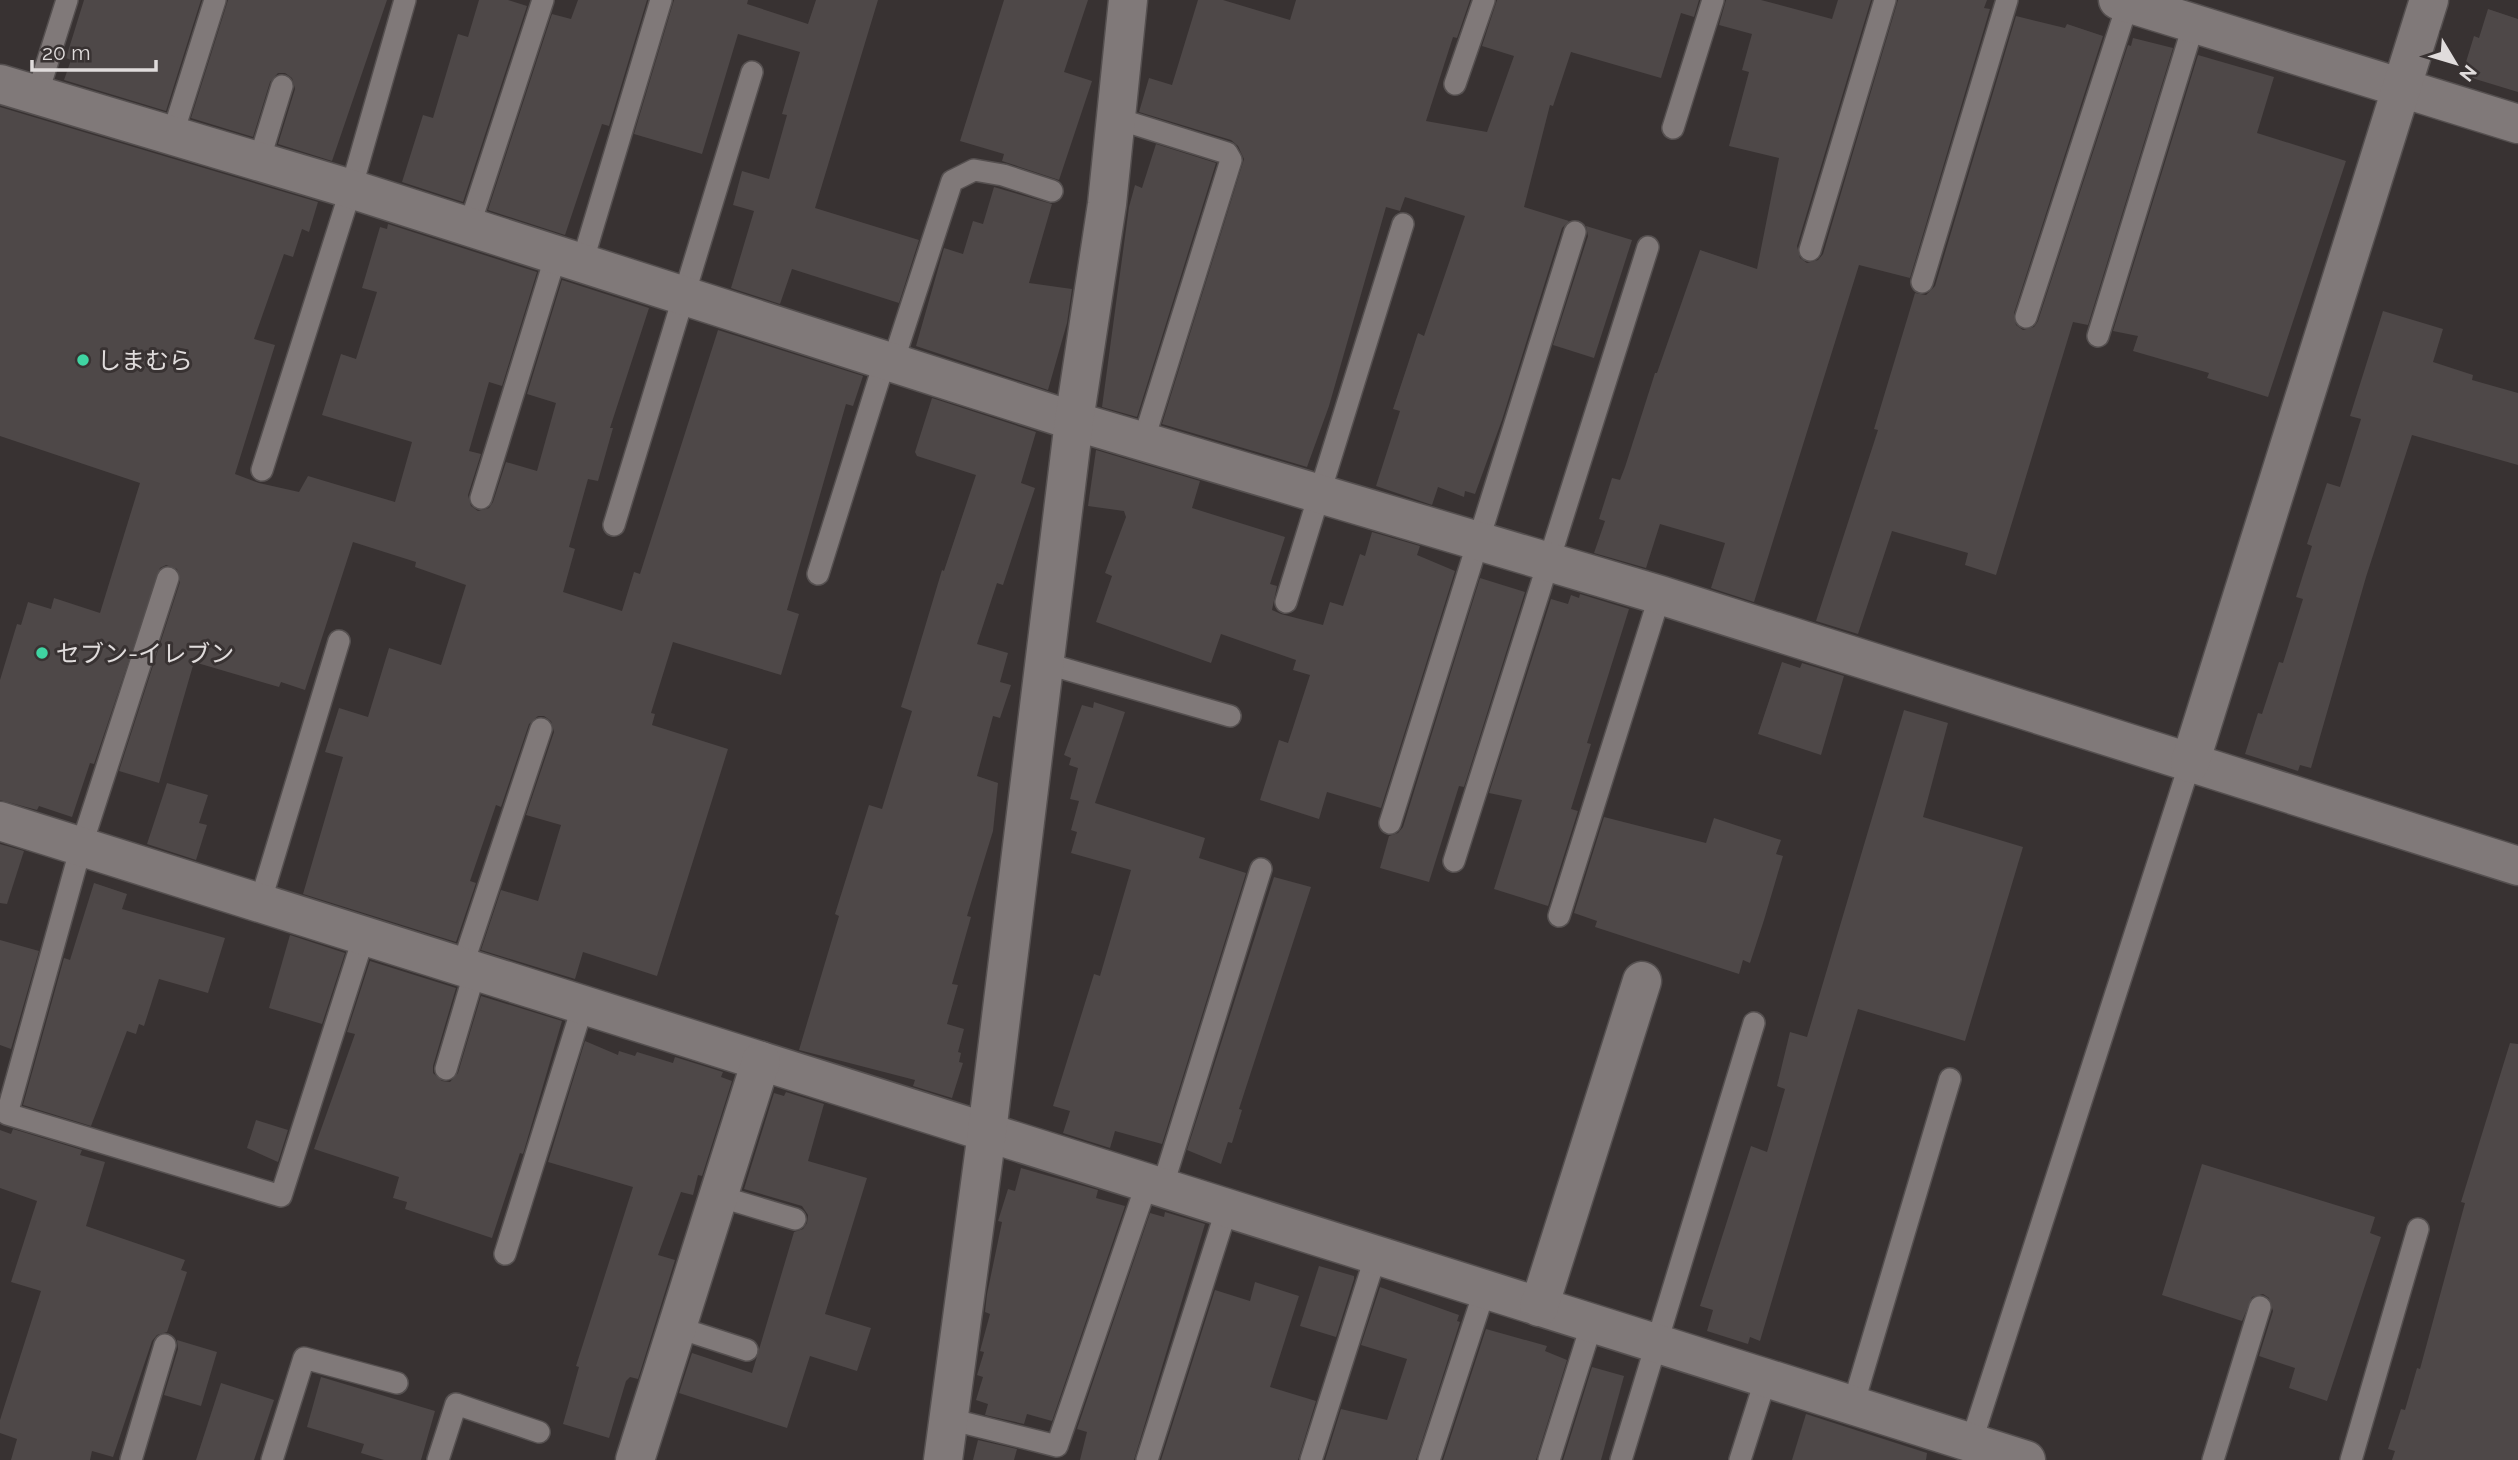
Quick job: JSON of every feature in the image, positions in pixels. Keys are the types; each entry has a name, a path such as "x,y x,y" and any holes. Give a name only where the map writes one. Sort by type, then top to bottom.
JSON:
{"street":[{"path":"943,1460 987,1132 1074,421 1107,204 1128,0"},
{"path":"2190,763 2429,0"},
{"path":"2123,2 2518,124"},
{"path":"0,84 259,161 1074,421 1660,595 2518,866"},
{"path":"0,821 1853,1405 1968,1451 2026,1460"},
{"path":"1539,1307 1643,981"},
{"path":"635,1460 761,1061"}],"lane":[{"path":"37,95 67,0"},
{"path":"172,136 215,0"},
{"path":"262,470 351,190 405,0"},
{"path":"469,227 542,0"},
{"path":"481,498 661,0"},
{"path":"1455,84 1484,0"},
{"path":"1673,128 1713,0"},
{"path":"1810,250 1885,0"},
{"path":"1922,282 2007,0"},
{"path":"2026,317 2123,2"},
{"path":"2098,336 2194,23"},
{"path":"614,525 752,72"},
{"path":"259,161 282,86"},
{"path":"1115,118 1227,153 1231,160 1143,442"},
{"path":"818,574 952,181 974,170 1003,175 1052,191"},
{"path":"1286,602 1403,224"},
{"path":"1390,823 1575,232"},
{"path":"1454,861 1648,247"},
{"path":"167,578 81,847 7,1114 281,1196 365,936"},
{"path":"1559,916 1660,595"},
{"path":"260,903 339,641"},
{"path":"1044,663 1230,716"},
{"path":"446,1069 468,969 541,729"},
{"path":"1968,1451 2190,763"},
{"path":"949,1419 1058,1446 1154,1185 1261,869"},
{"path":"505,1254 583,1005"},
{"path":"1621,1460 1754,1023"},
{"path":"1853,1405 1950,1079"},
{"path":"718,1196 795,1219"},
{"path":"1147,1460 1227,1208"},
{"path":"2351,1460 2418,1229"},
{"path":"1311,1460 1376,1255"},
{"path":"1429,1460 1485,1290"},
{"path":"2213,1460 2260,1307"},
{"path":"1549,1460 1592,1323"},
{"path":"677,1327 747,1350"},
{"path":"131,1460 164,1345"},
{"path":"272,1460 304,1358 397,1383"},
{"path":"1740,1460 1766,1378"},
{"path":"438,1460 456,1404 540,1432"}],"building":[{"path":"84,0 201,0 166,111 64,80 71,60 66,58"},
{"path":"228,0 387,0 332,161 278,144 295,89 292,78 285,73 278,73 270,82 253,137 191,118"},
{"path":"479,0 508,0 527,6 463,202 402,182 423,115 433,118 458,34 468,37"},
{"path":"578,0 647,0 609,126 602,124 565,235 488,210 552,14 571,19"},
{"path":"674,0 748,0 747,4 808,24 816,0 878,0 815,208 919,240 899,303 792,269 780,304 731,288 754,211 733,205 742,171 769,179 787,115 782,114 800,52 738,34 702,154 634,134"},
{"path":"1004,0 1088,0 1064,72 1092,81 1059,180 1002,161 1004,154 960,141"},
{"path":"1198,0 1223,0 1290,20 1296,0 1470,0 1457,38 1453,37 1426,121 1487,132 1514,56 1482,46 1497,0 1699,0 1694,17 1681,13 1661,78 1571,52 1553,106 1550,105 1524,207 1569,221 1562,228 1502,420 1475,494 1465,491 1464,497 1438,487 1432,505 1376,486 1400,411 1393,409 1418,333 1424,336 1465,216 1405,197 1400,211 1386,207 1329,406 1307,467 1162,424 1244,159 1238,146 1231,140 1139,112 1149,78 1172,85"},
{"path":"1726,0 1761,0 1832,19 1838,0 1871,0 1797,246 1800,258 1807,263 1818,260 1823,254 1898,0 1987,0 1984,8 1990,9 1910,278 1859,265 1754,602 1711,588 1725,543 1660,524 1646,568 1594,553 1605,521 1599,519 1612,478 1620,480 1700,250 1757,269 1779,158 1729,146 1749,72 1742,70 1752,34 1719,25"},
{"path":"2488,9 2518,19 2518,92 2462,75 2474,36 2479,38"},
{"path":"2016,16 2065,28 2067,24 2103,36 2014,313 2016,325 2023,330 2034,327 2038,321 2128,45 2131,46 2133,38 2173,48 2088,325 2073,322 1996,575 1965,565 1968,553 1892,531 1858,634 1816,621 1878,430 1874,429 1915,293 1926,295 1935,286"},
{"path":"2198,55 2274,77 2257,133 2346,161 2268,397 2207,378 2209,373 2133,351 2138,336 2113,331"},
{"path":"0,107 318,202 309,232 302,229 293,257 284,254 254,339 275,345 235,474 259,483 299,492 308,476 395,502 412,442 322,415 341,354 356,359 377,292 362,288 380,227 387,229 388,224 537,272 502,386 489,382 469,451 481,454 468,495 471,506 478,511 489,508 493,502 506,462 537,471 556,403 527,394 562,280 649,308 610,428 613,428 598,481 588,479 569,547 575,549 563,592 622,611 634,572 640,574 718,330 863,376 853,406 846,404 787,610 799,614 781,675 673,642 651,713 655,714 652,725 728,749 657,976 583,952 575,979 481,950 501,890 538,901 561,825 526,815 554,732 551,721 544,716 538,716 529,724 501,807 496,805 470,881 476,883 456,942 303,894 343,757 325,752 339,708 368,717 389,648 441,665 466,585 415,567 416,562 353,542 305,690 281,682 279,687 194,662 159,783 119,771 180,582 177,569 166,565 160,568 94,764 90,763 72,817 39,806 37,810 0,800 0,680 17,624 21,625 28,602 51,609 54,598 100,613 140,483 0,436"},
{"path":"1156,144 1216,163 1137,417 1102,407 1129,207 1135,185 1142,188"},
{"path":"994,187 1052,204 1029,283 1072,289 1067,323 1048,390 916,346 944,248 963,254 973,221 983,224"},
{"path":"1586,226 1632,240 1594,358 1553,345 1588,236"},
{"path":"2383,311 2443,329 2433,362 2473,375 2472,380 2518,393 2518,465 2412,435 2366,577 2311,768 2300,765 2298,771 2245,754 2279,662 2283,663 2303,599 2296,597 2312,546 2307,544 2327,483 2340,487 2361,419 2350,416"},
{"path":"932,398 1036,432 1021,483 1035,488 1003,585 997,583 977,644 1008,653 1000,682 1011,685 1000,718 993,716 977,776 998,783 993,831 967,916 971,917 952,984 958,985 947,1024 964,1029 958,1052 961,1053 959,1062 963,1063 952,1098 913,1086 915,1080 799,1050 839,916 835,914 869,805 882,809 912,711 901,707 942,570 944,571 976,475 917,456 915,452"},
{"path":"1096,450 1200,481 1192,508 1285,537 1270,584 1277,586 1272,610 1281,614 1323,625 1330,602 1343,606 1360,554 1365,556 1372,532 1420,546 1417,555 1455,571 1381,808 1327,792 1319,819 1260,800 1279,740 1288,743 1310,675 1293,670 1296,660 1221,634 1211,663 1096,622 1112,576 1105,573 1126,517 1124,511 1088,506"},
{"path":"1480,578 1525,592 1464,787 1459,786 1429,882 1380,868 1389,836 1398,833 1403,827"},
{"path":"1580,594 1629,609 1587,743 1591,744 1571,809 1578,811 1548,906 1494,889 1522,800 1489,793 1551,599 1568,604 1571,595 1579,598"},
{"path":"1782,662 1800,668 1802,663 1844,676 1821,755 1758,734"},
{"path":"1094,702 1125,712 1095,803 1205,838 1199,858 1246,873 1162,1144 1115,1131 1110,1148 1063,1133 1070,1111 1053,1106 1094,974 1100,976 1131,870 1071,853 1077,832 1071,830 1079,801 1070,799 1078,768 1069,765 1071,758 1064,755 1082,705 1093,708"},
{"path":"1904,710 1948,723 1923,817 2023,847 1965,1041 1858,1009 1760,1341 1750,1337 1748,1344 1707,1331 1713,1310 1700,1306 1751,1146 1767,1152 1785,1089 1777,1086 1790,1032 1807,1037"},
{"path":"167,783 208,795 199,823 207,825 196,860 147,844"},
{"path":"1604,817 1706,843 1714,818 1781,840 1776,854 1783,856 1764,920 1750,963 1743,960 1739,974 1595,927 1597,921 1574,913"},
{"path":"0,844 24,851 7,904 0,903"},
{"path":"1274,877 1311,887 1239,1109 1242,1110 1232,1143 1228,1142 1221,1164 1187,1150"},
{"path":"94,883 127,894 122,909 225,938 208,993 159,979 144,1026 139,1024 136,1034 127,1031 91,1126 23,1105 64,958 70,960"},
{"path":"290,935 345,953 322,1024 269,1008"},
{"path":"0,940 39,951 11,1049 0,1045"},
{"path":"370,961 456,988 433,1066 433,1073 442,1081 450,1082 458,1073 481,996 562,1021 523,1154 520,1153 492,1238 405,1209 407,1202 393,1198 399,1177 314,1149 355,1034 347,1032"},
{"path":"585,1041 618,1055 619,1051 635,1056 637,1052 673,1063 675,1057 723,1072 721,1077 732,1081 702,1176 698,1175 693,1195 681,1192 658,1255 675,1260 638,1379 630,1377 626,1381 609,1438 563,1424 579,1367 576,1366 633,1187 548,1162"},
{"path":"2510,1043 2518,1044 2518,1460 2392,1460 2395,1451 2388,1449 2401,1409 2405,1410 2417,1368 2420,1369 2465,1203 2461,1202"},
{"path":"786,1092 824,1104 808,1161 867,1178 825,1314 871,1328 857,1371 810,1356 787,1428 679,1393 692,1353 752,1373 794,1232 803,1229 807,1223 808,1215 802,1206 744,1189 774,1093 784,1096"},
{"path":"256,1120 288,1130 278,1162 247,1148"},
{"path":"13,1129 82,1150 80,1155 105,1162 86,1226 185,1260 181,1270 187,1272 167,1332 157,1335 152,1341 113,1457 92,1451 90,1460 11,1460 17,1439 0,1433 0,1420 41,1291 11,1282 37,1201 0,1188 0,1130 11,1134"},
{"path":"2202,1164 2375,1217 2370,1233 2381,1237 2327,1401 2289,1388 2295,1368 2259,1356 2273,1311 2269,1298 2263,1294 2252,1297 2242,1321 2162,1295"},
{"path":"1021,1168 1098,1190 1096,1198 1125,1206 1052,1421 1027,1414 1024,1424 985,1415 988,1404 976,1400 983,1377 977,1375 990,1314 985,1312 1002,1222 998,1221 1008,1189 1015,1191"},
{"path":"1165,1212 1205,1224 1134,1460 1080,1460 1087,1432 1077,1429 1150,1213 1164,1217"},
{"path":"1319,1266 1354,1276 1336,1337 1300,1326"},
{"path":"1255,1282 1299,1296 1270,1387 1316,1401 1298,1460 1161,1460 1215,1290 1250,1301"},
{"path":"1380,1287 1459,1315 1457,1321 1460,1322 1416,1460 1325,1460 1341,1409 1387,1420 1407,1359 1361,1345"},
{"path":"1486,1329 1547,1346 1545,1351 1567,1360 1536,1460 1443,1460"},
{"path":"177,1340 217,1352 201,1406 164,1395 178,1349"},
{"path":"1592,1367 1624,1376 1601,1460 1563,1460"},
{"path":"321,1377 435,1411 421,1460 384,1460 361,1453 364,1444 307,1427"},
{"path":"221,1383 274,1400 254,1460 196,1460"},
{"path":"1806,1414 1927,1453 1926,1460 1792,1460"},
{"path":"978,1440 1017,1449 1014,1460 973,1460"}],"place":[{"name":"しまむら","path":"83,360"},
{"name":"セブン-イレブン","path":"42,653"}]}
